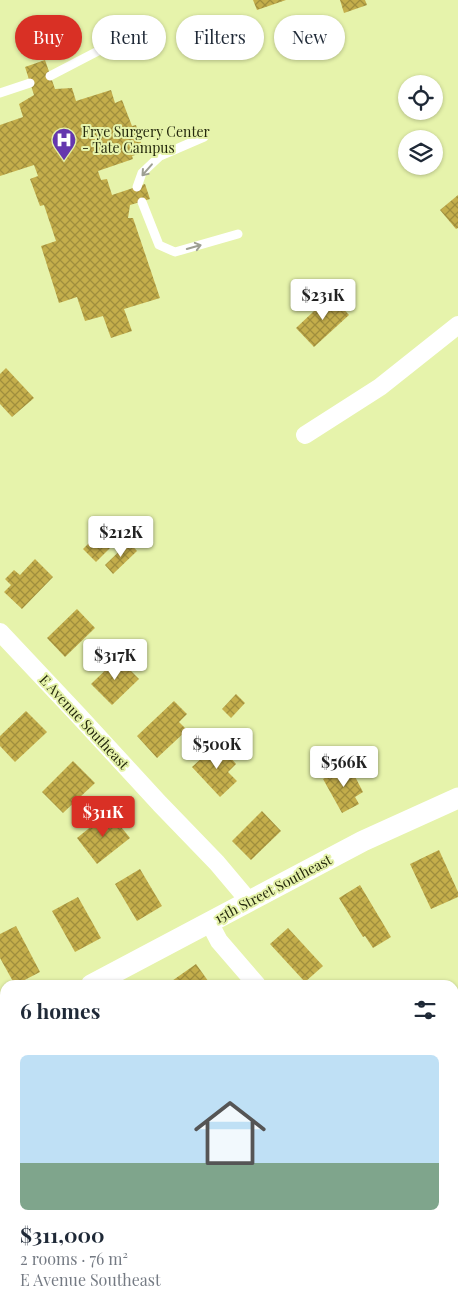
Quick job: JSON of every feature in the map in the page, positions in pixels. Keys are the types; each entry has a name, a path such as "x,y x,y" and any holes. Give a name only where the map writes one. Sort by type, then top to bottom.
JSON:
{"street":[{"path":"305,435 380,387 458,325"},
{"name":"E Avenue Southeast","path":"0,632 217,863 249,901"},
{"name":"15th Street Southeast","path":"100,980 363,841 458,798"},
{"path":"209,922 219,941 253,980"}],"lane":[{"path":"50,76 92,54"},
{"path":"0,93 30,83"},
{"path":"137,187 142,173 160,156 204,137"},
{"path":"142,202 159,245 175,252 238,234"}],"building":[{"path":"253,0 286,0 257,10"},
{"path":"340,0 365,0 367,5 344,13"},
{"path":"45,60 55,89 72,88 76,101 111,90 115,103 122,100 132,126 136,125 143,150 140,151 141,153 132,156 133,159 98,171 101,180 107,179 112,195 145,184 150,199 130,205 128,218 133,218 160,298 124,309 132,331 111,338 103,316 85,321 77,297 59,303 41,246 56,241 44,205 40,206 30,179 38,176 34,165 0,176 0,125 23,117 19,104 34,95 25,67"},
{"path":"458,195 458,228 456,229 440,210"},
{"path":"331,295 349,315 314,347 296,328"},
{"path":"6,368 34,398 12,417 0,404 0,374"},
{"path":"97,535 110,548 96,562 83,549"},
{"path":"129,542 137,551 113,574 105,565"},
{"path":"35,559 53,577 22,609 4,592 11,585 5,579 14,570 20,575"},
{"path":"77,609 95,628 65,657 47,638"},
{"path":"118,658 139,679 112,705 91,684"},
{"path":"236,694 245,703 231,718 222,709"},
{"path":"174,701 187,714 179,722 187,730 157,758 137,736"},
{"path":"26,711 47,732 15,762 0,746 0,736"},
{"path":"218,743 236,764 228,772 237,781 220,797 192,767"},
{"path":"73,761 95,783 63,813 42,792"},
{"path":"349,765 363,792 355,797 359,804 342,813 323,779"},
{"path":"262,811 281,831 251,860 232,841"},
{"path":"109,812 130,838 97,864 77,838"},
{"path":"439,850 458,892 458,897 431,909 410,864"},
{"path":"140,869 162,906 137,921 115,884"},
{"path":"360,885 391,937 373,948 365,936 363,937 339,898"},
{"path":"78,897 101,938 75,952 52,911"},
{"path":"16,926 40,972 25,980 12,980 0,958 0,934"},
{"path":"288,928 323,966 307,980 303,980 270,944"},
{"path":"196,964 207,980 173,980"}],"place":[{"name":"Frye Surgery Center - Tate Campus","path":"64,161"}]}
